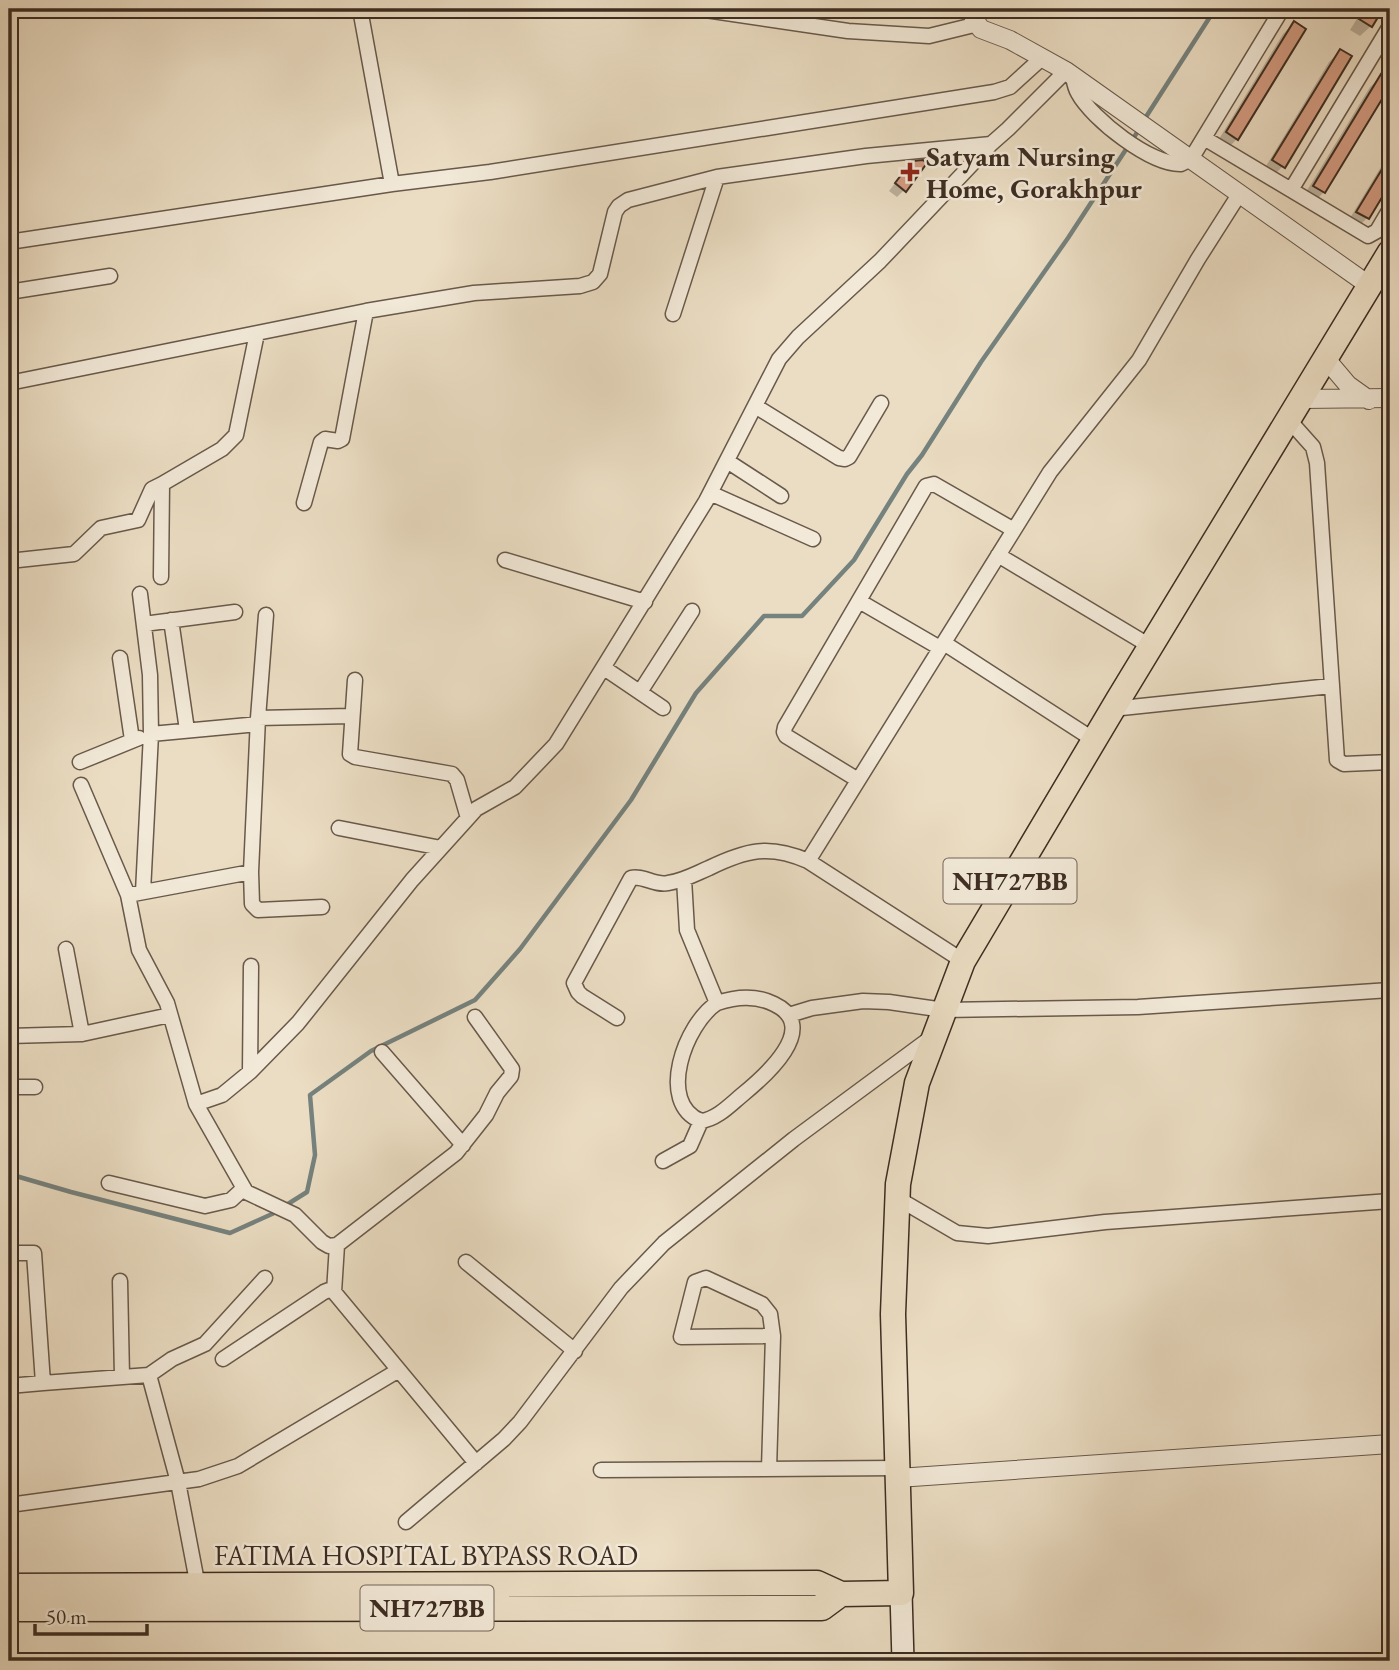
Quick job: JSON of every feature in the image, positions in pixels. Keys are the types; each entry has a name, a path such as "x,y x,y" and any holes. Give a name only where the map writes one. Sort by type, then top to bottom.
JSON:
{"highway":[{"name":"NH727BB","path":"901,1592 893,1314 897,1198 917,1083 962,961 1390,252"},
{"name":"FATIMA HOSPITAL BYPASS ROAD","path":"9,1586 200,1597 822,1608 841,1594 901,1592"},
{"name":"FATIMA HOSPITAL BYPASS ROAD","path":"9,1609 200,1597"}],"main road":[{"path":"901,1592 903,1661"}],"street":[{"path":"360,9 392,184"},
{"path":"699,9 740,12 848,31 929,36 976,17 981,29 1010,40 1069,74 1370,286"},
{"path":"1069,74 1078,93 1099,117 1147,155 1175,164 1191,159 1282,9"},
{"path":"1291,190 1390,26"},
{"path":"9,242 392,184 490,172 994,92 1010,87 1043,57"},
{"path":"197,1104 222,1095 250,1072 298,1023 412,880 468,818 477,809 515,787 556,744 710,493 771,370 786,349 880,261 991,144 1069,74"},
{"path":"1204,138 1368,236 1377,231 1390,209"},
{"path":"9,383 474,292 580,286 593,282 600,274 615,212 628,200 716,177 866,156 991,144"},
{"path":"673,314 716,177"},
{"path":"808,861 1051,472 1139,360 1240,193"},
{"path":"9,292 110,276"},
{"path":"304,503 321,442 325,439 342,439 366,311"},
{"path":"9,561 78,552 97,530 138,520 152,489 222,449 236,435 257,334"},
{"path":"1326,359 1348,385 1369,400"},
{"path":"1302,399 1390,398"},
{"path":"755,406 839,458 845,459 849,457 881,403"},
{"path":"1288,419 1313,447 1317,463 1337,760 1344,764 1390,762"},
{"path":"727,461 780,496"},
{"path":"858,780 786,736 784,732 926,486 930,483 1014,530"},
{"path":"161,577 162,484"},
{"path":"710,493 813,539"},
{"path":"998,555 1150,646"},
{"path":"505,560 645,602"},
{"path":"140,594 150,675 151,735 135,894 139,950 167,1003 197,1104 245,1190 295,1215 322,1242 337,1245 456,1153 486,1115 497,1093 511,1076 512,1069 475,1017"},
{"path":"859,601 942,645 1094,740"},
{"path":"640,692 692,611"},
{"path":"144,624 236,612"},
{"path":"266,615 258,721 252,904 258,910 322,906"},
{"path":"171,620 187,730"},
{"path":"120,658 132,740"},
{"path":"604,668 663,708"},
{"path":"355,680 350,754 453,774 468,818"},
{"path":"1112,709 1331,686"},
{"path":"79,762 151,735 258,721 351,716"},
{"path":"81,785 135,894"},
{"path":"339,828 441,848"},
{"path":"617,1018 582,996 574,983 631,878 638,877 657,884 684,879 727,859 759,850 785,851 808,861 962,961"},
{"path":"135,894 251,872"},
{"path":"684,879 687,930 717,1003"},
{"path":"66,949 82,1034"},
{"path":"250,1072 251,966"},
{"path":"789,1015 812,1008 863,1001 944,1010 1138,1007 1390,990"},
{"path":"663,1161 690,1146 701,1121 726,1108 763,1078 781,1058 792,1035 789,1015 782,1008 762,999 732,998 717,1003 700,1017 683,1048 679,1066 681,1097 691,1115 701,1121"},
{"path":"9,1036 82,1034 170,1015"},
{"path":"406,1522 520,1422 621,1288 664,1243 794,1139 936,1034"},
{"path":"382,1052 463,1145"},
{"path":"9,1087 34,1087"},
{"path":"109,1183 205,1206 231,1200 245,1190"},
{"path":"897,1198 957,1233 988,1236 1105,1222 1390,1201"},
{"path":"337,1245 334,1292 476,1463"},
{"path":"9,1253 34,1253 43,1383"},
{"path":"466,1262 575,1351"},
{"path":"9,1386 149,1375 172,1359 205,1344 265,1278"},
{"path":"769,1469 773,1336 769,1314 762,1304 706,1278 695,1282 681,1337 773,1336"},
{"path":"120,1281 122,1377"},
{"path":"223,1359 324,1292 334,1292"},
{"path":"9,1504 199,1479 238,1466 399,1370"},
{"path":"149,1375 178,1482 200,1597"},
{"path":"601,1470 769,1469 898,1473 1390,1444"}],"building":[{"path":"1366,9 1383,9 1372,27 1359,19"},
{"path":"1294,21 1306,29 1238,140 1226,132"},
{"path":"1340,49 1352,56 1285,168 1272,160"},
{"path":"1381,74 1390,80 1390,86 1325,193 1313,186"},
{"path":"1390,156 1390,184 1369,219 1356,212"},
{"path":"923,160 927,163 906,192 895,183 912,161"}],"waterway":[{"path":"1144,120 1215,9"},
{"path":"9,1174 230,1233 272,1214 307,1192 315,1155 310,1095 371,1051 475,1000 520,949 631,800 696,693 764,616 802,616 854,560 981,362 1068,238 1140,128"}],"place":[{"name":"Satyam Nursing Home, Gorakhpur","path":"910,172"}]}
